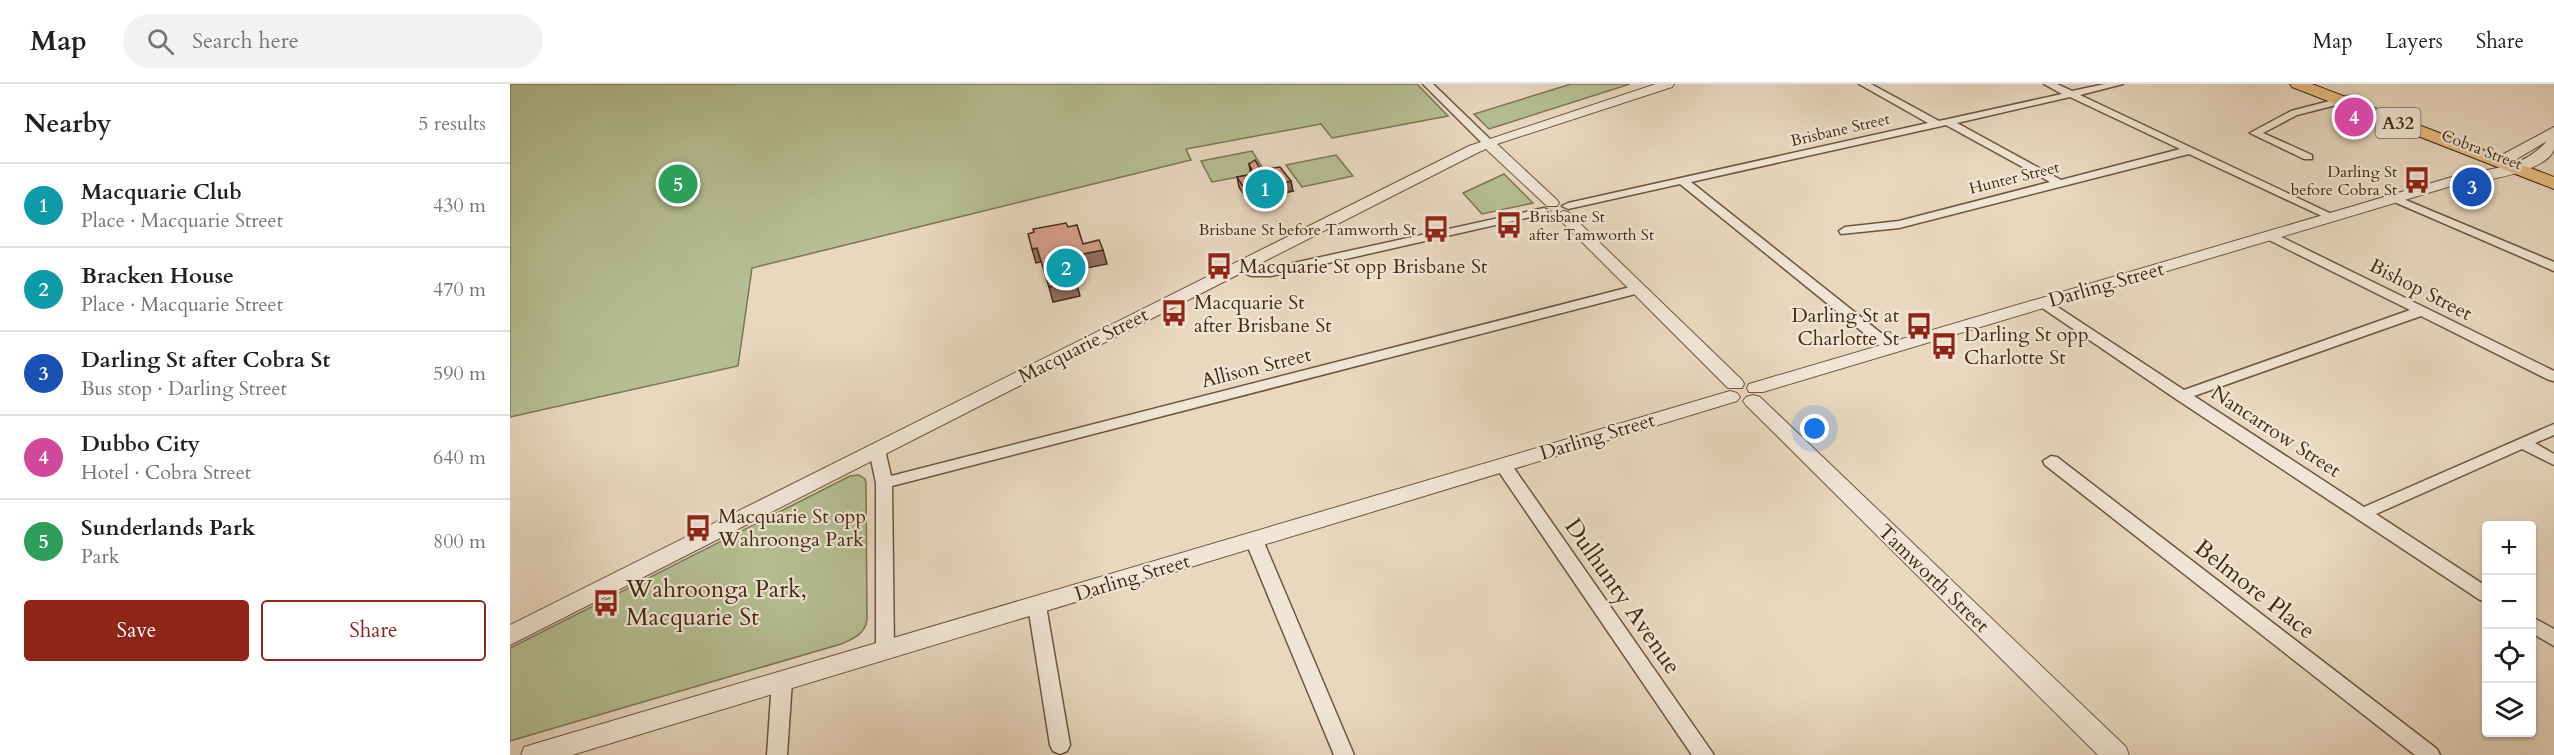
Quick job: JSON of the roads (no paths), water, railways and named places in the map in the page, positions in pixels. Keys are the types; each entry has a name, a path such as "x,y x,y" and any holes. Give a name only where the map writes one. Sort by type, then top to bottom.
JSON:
{"highway":[{"name":"Cobra Street","path":"2307,85 2511,163 2554,176"},
{"name":"Cobra Street","path":"2511,163 2554,183"}],"street":[{"path":"1428,84 1638,289 1743,402 1754,395"},
{"name":"Macquarie Street","path":"510,636 1238,267 1488,143 1668,84"},
{"path":"1864,84 2059,183"},
{"path":"2049,84 2332,217"},
{"name":"Brisbane Street","path":"1238,267 1251,272 1271,272 2118,84"},
{"path":"2308,157 2255,133 2294,114 2345,100"},
{"name":"Darling Street","path":"1754,395 1891,348 2457,180 2485,176 2511,163 2535,141 2554,131"},
{"name":"Darling Street","path":"2511,163 2533,162 2554,141"},
{"name":"Hunter Street","path":"1845,231 1899,224 2190,150"},
{"path":"1683,181 1891,348"},
{"path":"2396,199 2554,267"},
{"name":"Bishop Street","path":"2271,236 2554,377"},
{"name":"Allison Street","path":"884,483 1638,289"},
{"name":"Nancarrow Street","path":"2042,303 2482,592"},
{"path":"2181,396 2421,311"},
{"name":"Darling Street","path":"534,755 1503,465 1732,390"},
{"name":"Tamworth Street","path":"1754,395 2116,755"},
{"path":"2362,514 2554,429"},
{"path":"2522,443 2554,460"},
{"path":"877,450 884,483 885,651"},
{"name":"Belmore Place","path":"2051,461 2430,755"},
{"name":"Dulhunty Avenue","path":"1503,465 1704,755"},
{"path":"1254,540 1344,755"},
{"path":"1037,606 1060,745"},
{"path":"2536,627 2554,639"},
{"path":"777,755 782,681"}],"place":[{"name":"Dubbo City","path":"2354,117"},
{"name":"Darling St before Cobra St","path":"2417,180"},
{"name":"Sunderlands Park","path":"678,184"},
{"name":"Darling St after Cobra St","path":"2472,187"},
{"name":"Macquarie Club","path":"1265,189"},
{"name":"Brisbane St after Tamworth St","path":"1509,225"},
{"name":"Brisbane St before Tamworth St","path":"1436,229"},
{"name":"Macquarie St opp Brisbane St","path":"1219,266"},
{"name":"Bracken House","path":"1066,268"},
{"name":"Macquarie St after Brisbane St","path":"1174,313"},
{"name":"Darling St at Charlotte St","path":"1919,326"},
{"name":"Darling St opp Charlotte St","path":"1944,346"},
{"name":"Macquarie St opp Wahroonga Park","path":"698,528"},
{"name":"Wahroonga Park, Macquarie St","path":"606,603"}]}
